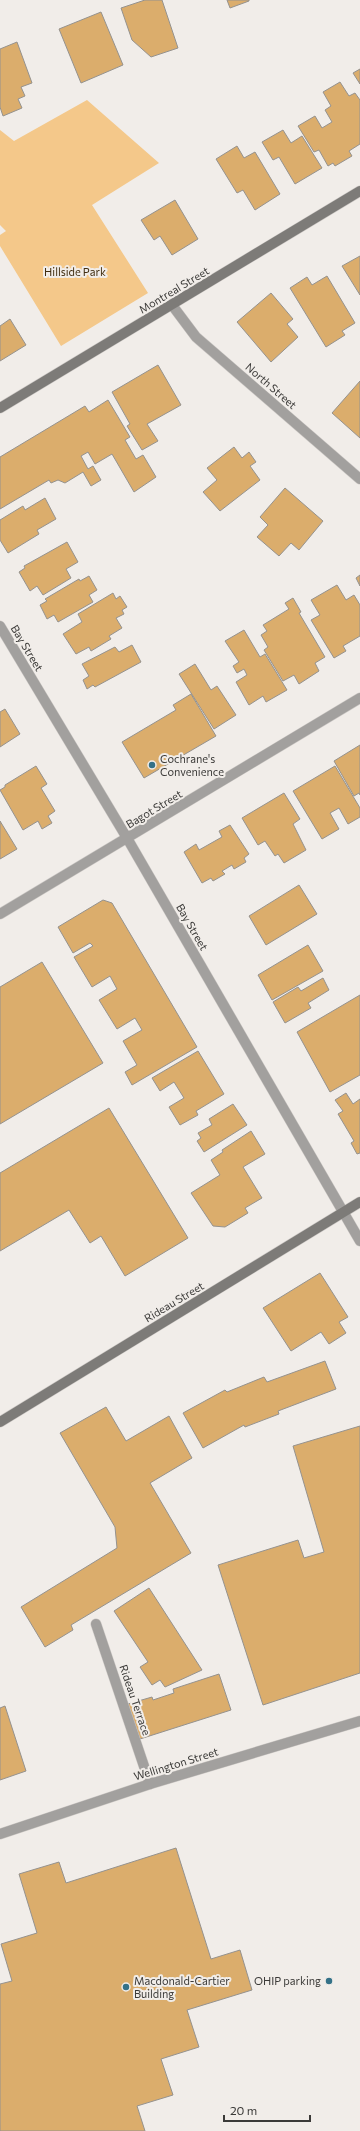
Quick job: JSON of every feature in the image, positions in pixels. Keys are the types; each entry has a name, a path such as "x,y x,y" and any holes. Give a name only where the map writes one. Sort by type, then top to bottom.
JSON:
{"main road":[{"name":"Montreal Street","path":"0,408 360,191"},
{"name":"Rideau Street","path":"0,1422 360,1202"}],"street":[{"name":"North Street","path":"172,305 196,337 360,479"},
{"name":"Bay Street","path":"0,626 127,838 323,1179 345,1212 360,1241"},
{"name":"Bagot Street","path":"0,914 360,698"},
{"name":"Rideau Terrace","path":"96,1624 150,1784"},
{"name":"Wellington Street","path":"0,1834 150,1784 360,1721"}],"green space":[{"name":"Hillside Park","path":"87,100 159,163 92,205 148,293 61,346 0,246 0,235 6,231 0,225 0,130 14,141"}],"building":[{"path":"145,0 162,0 178,48 151,57 132,40 121,8"},
{"path":"227,0 249,0 249,1 230,8"},
{"path":"101,12 123,65 81,83 59,29"},
{"path":"17,42 32,83 21,87 25,96 18,99 22,108 3,116 0,107 0,49"},
{"path":"360,69 360,84 353,73"},
{"path":"340,82 349,96 355,93 360,100 360,144 349,151 352,156 335,166 333,163 328,166 319,150 314,152 298,126 315,116 322,128 332,122 325,110 331,106 323,92"},
{"path":"283,130 291,143 302,136 322,168 295,184 279,157 273,160 262,142"},
{"path":"237,146 244,158 255,152 280,194 255,210 243,190 237,193 216,159"},
{"path":"175,200 198,239 172,255 160,236 154,240 141,220"},
{"path":"360,256 360,295 342,266"},
{"path":"327,276 355,323 342,331 345,335 326,347 290,288 307,277 312,285"},
{"path":"271,293 293,319 287,324 298,337 271,362 237,322"},
{"path":"10,319 26,345 0,361 0,326"},
{"path":"158,365 181,405 147,424 158,441 142,450 127,426 130,424 112,392"},
{"path":"360,381 360,438 332,413"},
{"path":"108,400 130,437 125,440 136,459 143,455 156,477 134,492 112,454 95,464 88,452 81,456 88,469 93,466 101,480 91,486 83,472 65,483 58,480 51,483 49,480 0,509 0,457 85,406 89,412"},
{"path":"234,447 242,458 249,452 256,462 250,466 260,480 220,511 203,492 217,480 207,468"},
{"path":"285,488 323,521 299,550 291,543 279,556 257,537 268,525 260,517"},
{"path":"45,498 56,519 37,530 39,534 8,553 0,540 0,520 23,506 25,510"},
{"path":"67,542 78,562 66,569 71,578 43,595 37,586 30,591 19,572 25,568 24,566"},
{"path":"360,575 360,586 356,578"},
{"path":"89,576 97,590 89,595 93,602 58,622 54,615 47,619 40,605 47,601 45,599 79,579 80,581"},
{"path":"337,585 346,600 354,595 360,605 360,636 343,646 346,651 334,658 311,620 320,615 311,600"},
{"path":"113,593 116,599 120,596 127,607 122,610 124,614 116,618 122,628 109,636 111,639 91,651 89,647 76,654 63,634 82,622 78,614"},
{"path":"293,598 301,612 299,613 325,657 315,663 319,671 299,684 294,675 283,681 264,650 268,647 261,635 267,631 263,625 289,609 285,603"},
{"path":"244,630 260,657 265,654 287,690 266,702 263,696 249,705 236,682 247,675 244,669 237,673 233,666 239,662 225,641"},
{"path":"132,645 141,662 95,687 93,685 87,689 83,680 89,676 82,664 115,647 119,652"},
{"path":"195,664 211,690 217,686 236,715 214,729 179,674"},
{"path":"191,694 216,736 144,778 122,742 176,710 173,705"},
{"path":"5,709 20,734 0,747 0,712"},
{"path":"360,745 360,795 359,793 354,796 334,761"},
{"path":"36,766 47,784 41,788 55,811 48,816 52,823 42,829 38,821 23,830 0,790 5,787 5,785"},
{"path":"335,766 360,808 360,817 348,824 339,808 330,813 339,829 322,839 293,791"},
{"path":"284,793 300,819 293,824 306,850 284,863 278,854 275,856 265,841 258,845 242,818"},
{"path":"0,821 17,849 0,859"},
{"path":"230,825 249,854 244,858 246,862 234,869 232,865 222,871 225,874 213,881 211,878 202,883 184,852 196,844 199,850 222,837 219,831"},
{"path":"299,885 317,914 266,945 249,916"},
{"path":"103,900 112,903 197,1047 132,1085 125,1072 137,1065 123,1041 142,1030 135,1018 117,1029 99,1000 117,989 110,976 92,987 74,957 93,946 90,943 73,953 58,927"},
{"path":"308,945 323,971 272,1000 258,975"},
{"path":"42,962 103,1063 0,1124 0,987"},
{"path":"323,978 329,990 308,1003 311,1008 285,1023 273,1002 298,987 301,991"},
{"path":"360,995 360,1075 330,1092 297,1032"},
{"path":"198,1051 224,1094 196,1111 198,1115 180,1125 169,1107 184,1098 174,1082 160,1091 152,1078"},
{"path":"346,1093 353,1104 360,1099 360,1153 357,1154 351,1143 354,1141 338,1114 343,1111 335,1100"},
{"path":"233,1104 247,1125 204,1152 197,1141 201,1138 198,1133 212,1125 209,1119"},
{"path":"109,1108 188,1238 125,1276 101,1236 90,1243 69,1210 0,1251 0,1173"},
{"path":"251,1131 265,1154 243,1167 262,1198 245,1208 248,1213 225,1227 213,1226 191,1193 220,1175 211,1160 223,1152 222,1150"},
{"path":"320,1273 348,1317 339,1322 346,1333 329,1344 321,1332 291,1351 263,1308"},
{"path":"325,1361 336,1389 278,1411 279,1414 245,1427 244,1425 203,1448 183,1413 225,1390 227,1392 264,1377 267,1382"},
{"path":"106,1407 126,1441 169,1416 192,1458 150,1483 191,1553 71,1625 73,1630 45,1647 21,1607 117,1548 115,1527 60,1433"},
{"path":"360,1426 360,1673 263,1705 218,1565 298,1540 304,1558 324,1552 293,1446"},
{"path":"149,1588 202,1670 165,1687 160,1680 152,1685 140,1667 148,1662 114,1611"},
{"path":"219,1674 231,1710 140,1739 128,1704 152,1697 153,1700 174,1693 173,1689"},
{"path":"5,1706 26,1771 0,1780 0,1708"},
{"name":"Macdonald-Cartier Building","path":"176,1848 211,1959 240,1950 252,1990 187,2010 199,2047 161,2059 173,2095 137,2106 145,2131 0,2131 0,1984 12,1981 1,1944 37,1933 19,1874 59,1862 66,1883"}],"place":[{"name":"Cochrane's Convenience","path":"152,765"},
{"name":"OHIP parking","path":"329,1981"},
{"name":"Macdonald-Cartier Building","path":"126,1987"}]}
